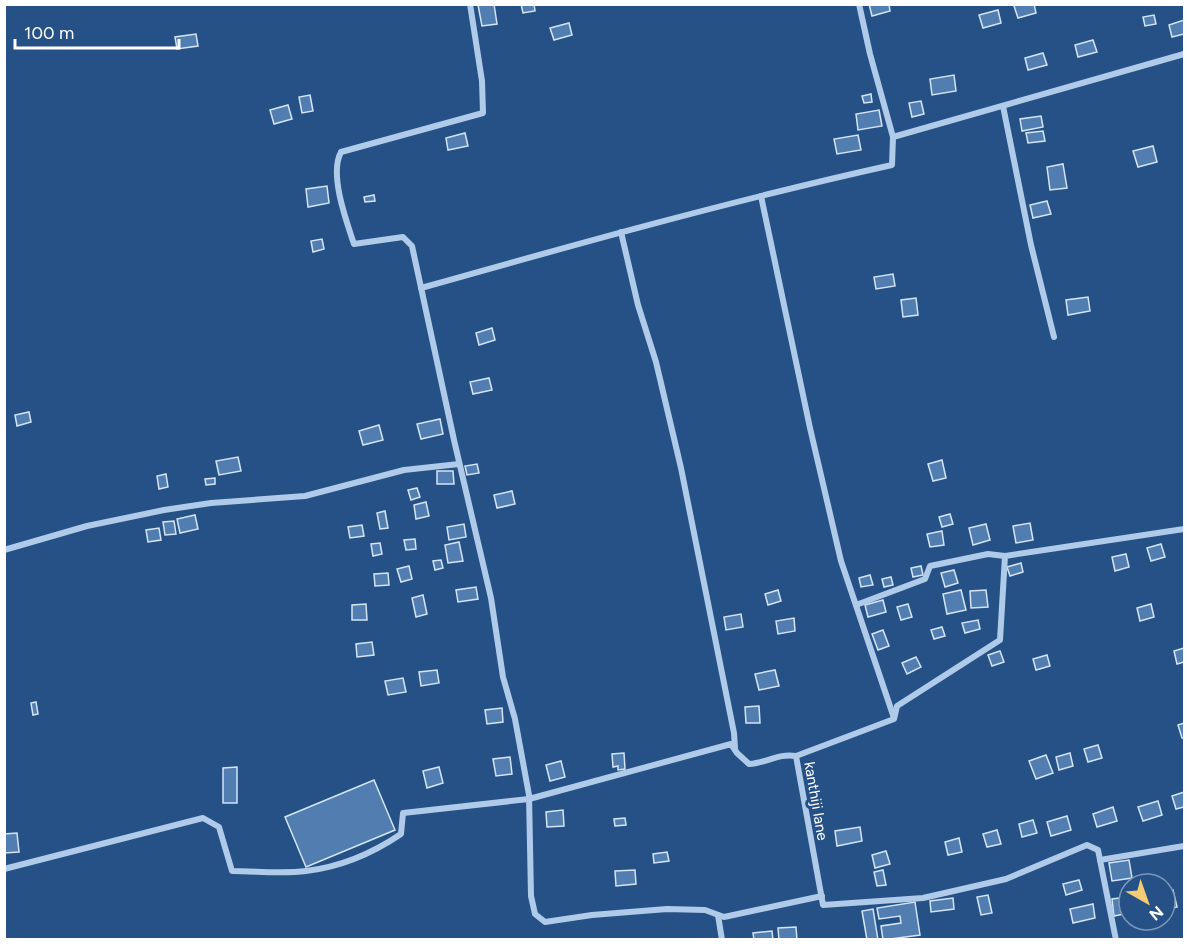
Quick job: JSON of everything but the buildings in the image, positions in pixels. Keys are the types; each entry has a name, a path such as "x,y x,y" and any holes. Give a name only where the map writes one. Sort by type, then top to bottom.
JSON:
{"street":[{"path":"470,4 482,81 483,113 341,152 337,160 343,211 354,244 403,237 412,246 459,464 491,598 503,677 515,719 529,799 531,896 535,914 545,922 667,909 705,910 724,917 822,896 823,905 923,898 1006,879 1087,845 1098,850 1116,939"},
{"path":"421,288 621,232 892,165 893,137 859,4"},
{"path":"893,137 1185,54"},
{"path":"1003,106 1031,245 1054,338"},
{"path":"761,196 810,428 841,561 894,719"},
{"path":"621,232 638,305 656,362 694,526 734,733 735,749"},
{"path":"4,550 87,526 164,510 222,502 305,496 404,470 459,464"},
{"path":"856,605 925,579 930,566 988,554 1005,556 1185,529"},
{"path":"894,719 897,706 1000,640 1005,556"},
{"name":"kanthiji lane","path":"822,896 796,756 894,719"},
{"path":"4,868 203,818 219,827 232,871 306,871 340,864 381,848 401,834 403,813 529,799 731,744 749,764 785,754 796,756"},
{"path":"1100,860 1185,846"},
{"path":"718,915 722,939"}]}
